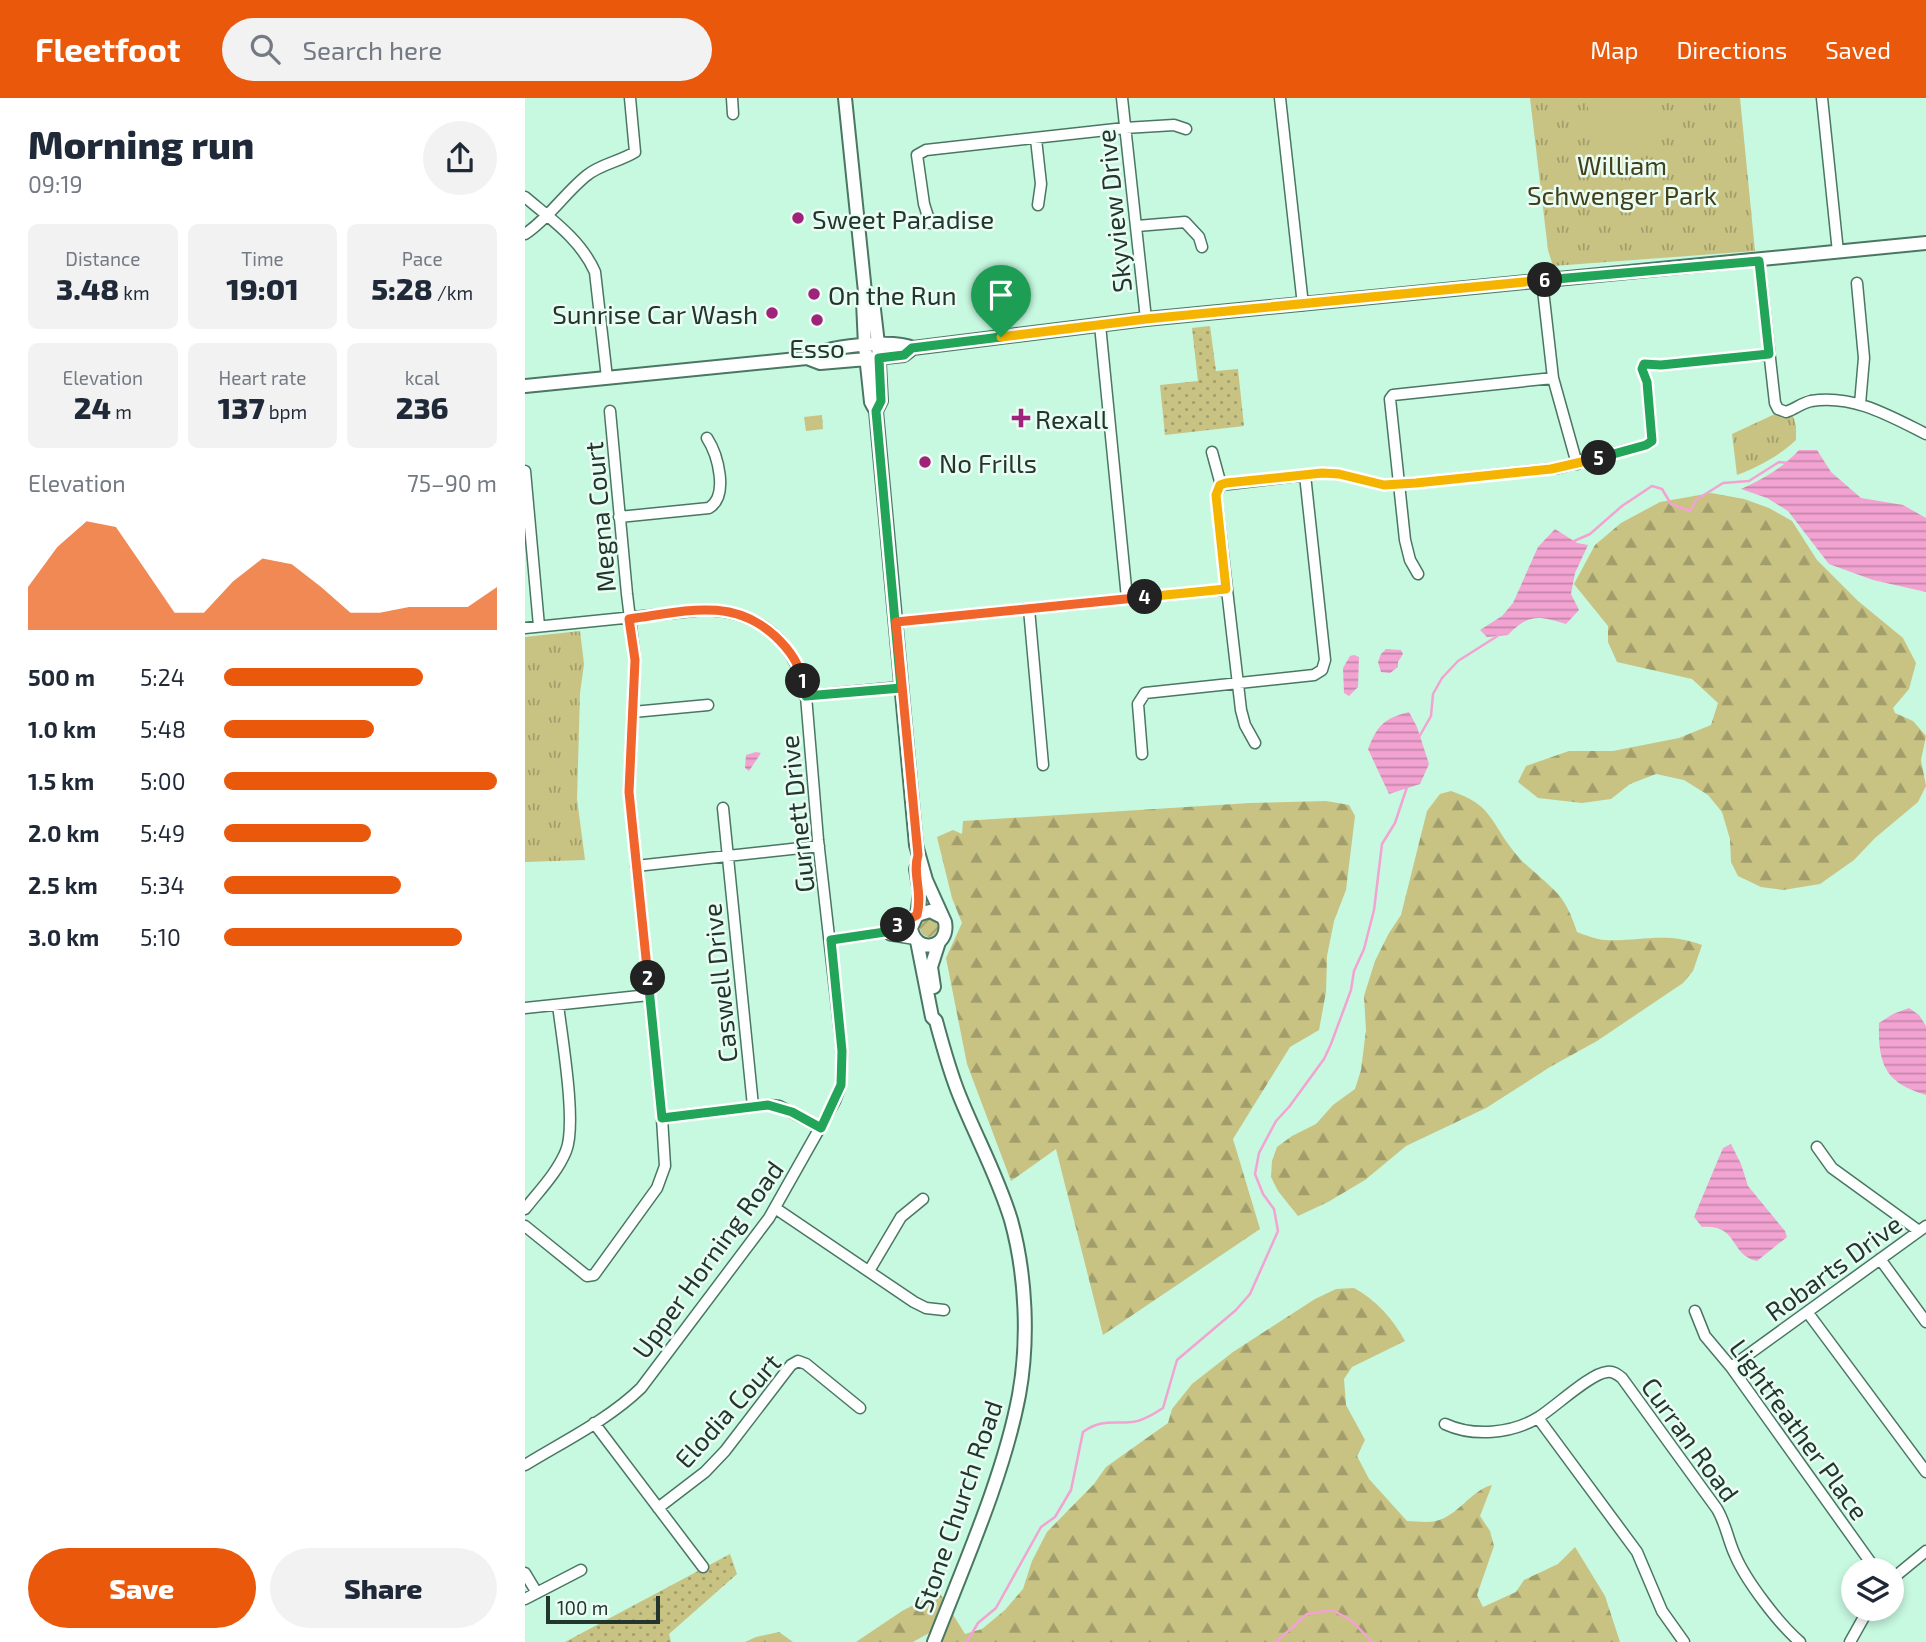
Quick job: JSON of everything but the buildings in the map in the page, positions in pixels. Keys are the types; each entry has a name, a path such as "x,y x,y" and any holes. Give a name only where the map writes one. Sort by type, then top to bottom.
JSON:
{"main road":[{"path":"845,98 865,292 863,301 872,352 871,402 876,411 918,855 946,930 939,942 928,945 916,940 912,931 920,900 915,864 918,855"},
{"path":"525,386 807,358 820,363 903,343 912,348 1146,319 1926,243"},
{"path":"916,917 930,911 942,917"},
{"name":"Stone Church Road","path":"916,940 932,1017 936,1021 952,1078 1001,1189 1011,1221 1019,1255 1024,1317 1019,1394 1010,1432 934,1642"},
{"name":"Stone Church Road","path":"936,1021 940,1016 931,967 939,942"}],"street":[{"path":"525,234 587,175 603,165 626,158 635,152 630,98"},
{"path":"732,98 733,114"},
{"name":"Skyview Drive","path":"1122,98 1146,319"},
{"path":"1280,98 1303,305"},
{"path":"1822,98 1838,252"},
{"path":"930,223 924,204 919,152 1125,128 1174,125 1186,130"},
{"path":"1035,139 1041,184 1038,205"},
{"path":"525,197 578,244 589,258 595,272 607,378"},
{"path":"1137,226 1185,222 1199,237 1202,247"},
{"path":"1759,261 1775,403 1781,411 1792,410 1809,401 1860,404 1926,434"},
{"path":"1542,281 1553,378 1577,464"},
{"path":"1857,283 1864,358 1860,404"},
{"path":"1100,324 1126,598"},
{"path":"1220,485 1305,475 1339,474 1372,484 1398,484 1544,470 1577,464 1652,441 1647,382 1642,369 1644,364 1661,365 1769,354"},
{"path":"1418,574 1410,560 1405,540 1389,399 1393,395 1553,378"},
{"name":"Megna Court","path":"525,1226 587,1276 594,1275 657,1188 665,1166 629,792 635,660 610,411"},
{"path":"619,517 709,508 716,504 719,495 717,464 712,446 706,438"},
{"path":"1212,452 1220,485 1216,495 1243,719 1255,743"},
{"path":"525,471 539,626"},
{"path":"1142,754 1138,704 1143,694 1314,675 1322,670 1325,660 1305,475"},
{"path":"896,622 1226,589"},
{"path":"1029,608 1043,765"},
{"name":"Gurnett Drive","path":"525,628 703,610 728,610 749,617 783,643 802,677 806,696 819,846 831,940"},
{"path":"806,696 901,688"},
{"path":"633,712 708,705"},
{"name":"Caswell Drive","path":"723,808 753,1106"},
{"path":"636,866 819,846"},
{"path":"885,932 916,917"},
{"path":"831,940 885,932 916,940"},
{"name":"Upper Horning Road","path":"525,1465 623,1404 641,1388 775,1208 821,1128 841,1085 842,1051 831,940"},
{"path":"525,1008 649,995"},
{"path":"525,1209 566,1150 570,1128 558,1005"},
{"path":"662,1118 753,1106 779,1106 821,1128"},
{"path":"1817,1147 1832,1168 1922,1228"},
{"path":"869,1271 901,1217 923,1199"},
{"path":"775,1208 926,1308 944,1310"},
{"name":"Robarts Drive","path":"1731,1367 1922,1228"},
{"path":"1880,1259 1926,1322"},
{"name":"Lightfeather Place","path":"1695,1311 1705,1336 1731,1367 1867,1558"},
{"path":"1808,1313 1926,1472"},
{"name":"Elodia Court","path":"658,1508 705,1472 725,1451 791,1365 798,1362 806,1364 860,1408"},
{"name":"Curran Road","path":"1445,1424 1472,1433 1496,1431 1538,1418 1594,1377 1608,1371 1622,1378 1717,1509 1745,1574 1783,1625 1800,1642"},
{"path":"1538,1418 1637,1552 1662,1611 1684,1642"},
{"path":"594,1423 703,1567"},
{"path":"1904,1569 1926,1550"},
{"path":"525,1599 581,1570"},
{"path":"525,1573 537,1593"},
{"path":"1850,1642 1862,1621"}],"green space":[{"name":"William Schwenger Park","path":"1530,98 1740,98 1755,251 1553,266 1548,250"},
{"path":"1587,98 1651,98 1656,144 1593,151"},
{"path":"1210,326 1216,371 1238,369 1244,426 1165,435 1160,385 1198,381 1192,328"},
{"path":"1775,414 1782,418 1793,416 1796,440 1769,460 1737,475 1732,434"},
{"path":"822,415 823,429 806,431 804,417"},
{"path":"1711,493 1744,499 1769,508 1792,521 1817,560 1858,601 1903,638 1916,663 1909,689 1893,708 1895,713 1913,721 1926,736 1921,760 1926,786 1918,802 1875,838 1854,860 1820,884 1783,890 1761,887 1738,876 1731,862 1730,839 1722,812 1708,795 1684,780 1656,774 1630,784 1611,799 1582,803 1538,798 1518,782 1526,766 1569,751 1613,751 1679,738 1711,725 1718,703 1692,679 1617,662 1608,642 1608,626 1574,584 1595,545 1621,523 1660,502"},
{"path":"580,631 584,664 580,693 577,799 585,860 525,862 525,637"},
{"path":"1451,791 1465,796 1483,809 1519,858 1562,899 1577,932 1604,940 1664,938 1702,945 1693,971 1683,983 1597,1041 1486,1108 1406,1146 1365,1180 1298,1216 1278,1191 1271,1177 1272,1161 1277,1147 1316,1124 1333,1105 1355,1089 1361,1070 1366,1030 1364,996 1375,961 1401,915 1427,811 1440,794"},
{"path":"1326,801 1349,805 1355,816 1346,890 1334,921 1327,956 1326,992 1319,1030 1290,1047 1233,1139 1260,1229 1103,1335 1056,1149 1011,1181 967,1064 946,958 962,923 952,898 937,837 953,830 962,834 963,821 1250,803"},
{"path":"929,919 935,922 938,928 935,934 929,937 923,934 920,928 923,922"},
{"path":"1354,1288 1370,1298 1383,1311 1405,1341 1352,1367 1344,1379 1346,1405 1365,1440 1357,1456 1369,1479 1407,1521 1422,1522 1444,1518 1477,1492 1492,1485 1480,1516 1490,1531 1494,1546 1477,1595 1483,1607 1516,1592 1524,1580 1558,1564 1575,1547 1605,1596 1620,1642 941,1642 947,1623 913,1642 856,1642 902,1611 939,1592 965,1634 982,1629 1005,1610 1023,1589 1032,1561 1047,1532 1094,1484 1106,1467 1168,1423 1172,1409 1192,1384 1233,1352 1315,1299 1336,1289"},
{"path":"730,1554 737,1574 669,1634 671,1642 565,1642"},
{"path":"779,1632 793,1642 745,1642 756,1637"}],"shaded area":[{"path":"1799,450 1817,450 1831,472 1861,498 1903,505 1926,518 1926,592 1873,580 1829,564 1788,511 1767,498 1741,489 1772,472"},
{"path":"1555,529 1577,543 1588,545 1575,573 1571,594 1579,610 1566,624 1535,618 1522,623 1508,635 1487,637 1480,630 1502,616 1513,603 1538,547"},
{"path":"1386,649 1401,650 1403,654 1398,667 1390,673 1381,672 1378,662"},
{"path":"1350,656 1359,657 1358,687 1349,696 1344,693 1343,668"},
{"path":"1409,712 1429,764 1420,784 1389,794 1368,749 1375,734 1387,720"},
{"path":"761,753 749,771 745,768 746,755"},
{"path":"1909,1008 1919,1015 1926,1026 1926,1095 1912,1090 1892,1077 1882,1060 1879,1023"},
{"path":"1731,1144 1748,1186 1787,1237 1757,1261 1742,1253 1722,1230 1702,1227 1694,1217 1723,1148"}],"waterway":[{"path":"1572,542 1590,534 1622,506 1652,486 1662,489 1671,504 1690,511 1696,500 1723,483 1749,481 1779,462 1789,463"},
{"path":"1419,737 1431,716 1433,694 1442,678 1458,661 1499,635"},
{"path":"967,1642 978,1623 996,1608 1041,1527 1055,1517 1071,1490 1083,1432 1101,1424 1140,1420 1163,1408 1177,1360 1236,1310 1250,1294 1278,1231 1274,1209 1263,1194 1255,1174 1259,1153 1276,1121 1324,1059 1331,1044 1351,990 1354,971 1364,949 1374,910 1382,844 1395,823 1407,787"},
{"path":"1276,1642 1307,1614 1333,1610 1353,1622 1372,1642"}],"place":[{"name":"Sweet Paradise","path":"798,218"},
{"name":"On the Run","path":"814,294"},
{"name":"Sunrise Car Wash","path":"772,313"},
{"name":"Esso","path":"817,320"},
{"name":"Rexall","path":"1021,418"},
{"name":"No Frills","path":"925,462"}],"route":[{"path":"1759,261 1769,354 1661,365 1644,364 1642,369 1647,382 1652,441 1577,464 1544,470 1384,485 1339,474 1322,473 1220,485 1216,495 1226,589 896,622 920,900 914,919 885,932 831,940 842,1051 841,1085 826,1121 821,1128 779,1106 768,1105 662,1118 629,792 635,660 629,619 703,610 728,610 749,617 783,643 802,677 806,696 901,688 876,411 881,401 879,358 904,355 912,348 1001,337 1146,319 1759,261"}]}
